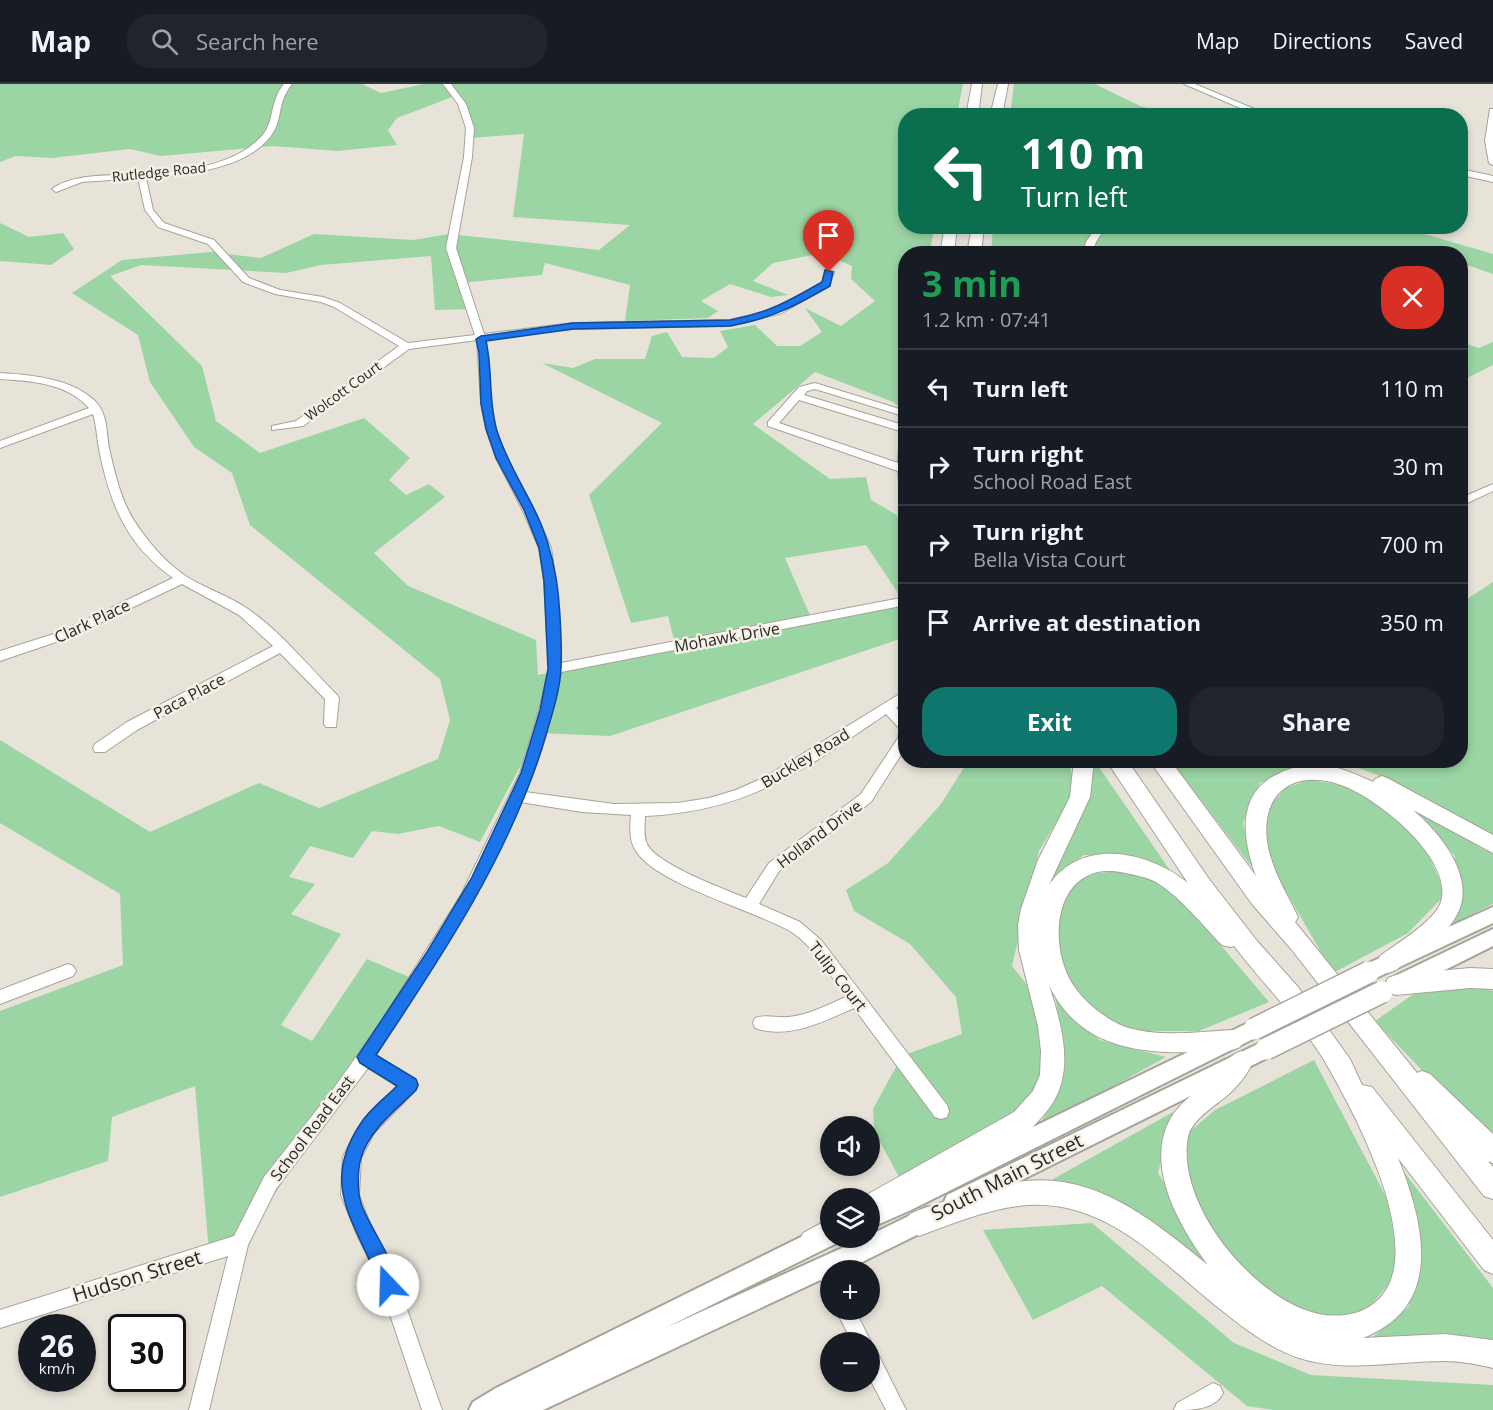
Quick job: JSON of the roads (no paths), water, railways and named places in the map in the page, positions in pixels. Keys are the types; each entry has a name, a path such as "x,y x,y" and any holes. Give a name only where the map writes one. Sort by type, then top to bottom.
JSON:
{"highway":[{"path":"973,108 977,84"},
{"path":"998,108 1003,84"},
{"path":"880,1201 1023,1120 1039,1104 1046,1092 1051,1080 1053,1046 1031,952 1030,911 1037,889 1080,797 1084,768"},
{"path":"1122,768 1202,885 1249,948 1290,994 1335,1059 1493,1261"},
{"path":"1165,768 1231,861 1300,943 1493,1187"},
{"path":"1346,768 1360,772 1493,845"},
{"path":"1300,943 1266,874 1257,842 1256,816 1264,795 1279,781 1303,774 1322,774 1350,781 1396,807 1412,820 1435,847 1450,880 1452,903 1446,915 1388,963"},
{"path":"1290,994 1177,887 1152,871 1134,864 1110,861 1089,865 1067,876 1054,893 1050,905 1047,937 1049,954 1061,984 1074,1004 1087,1017 1115,1033 1148,1041 1236,1051 1227,1080 1182,1122 1174,1148 1180,1188 1199,1232 1218,1258 1243,1284 1292,1319 1324,1329 1344,1330 1362,1326 1378,1318 1390,1308 1404,1281 1408,1249 1406,1221 1388,1165 1335,1059"},
{"path":"1389,988 1470,978 1493,979"},
{"path":"1377,1039 1493,1151"},
{"path":"919,1223 987,1201 1026,1193 1070,1195 1093,1200 1124,1216 1254,1318 1295,1343 1339,1353 1467,1349 1493,1354"}],"main road":[{"name":"South Main Street","path":"855,1260 980,1188 1236,1051 1254,1029 1369,972 1493,915"},
{"name":"South Main Street","path":"880,1212 1236,1051 1266,1049 1493,938"},
{"path":"481,1410 504,1396 721,1290 820,1239"},
{"name":"South Main Street","path":"517,1410 820,1279"}],"street":[{"name":"Rutledge Road","path":"56,189 80,180 141,176 213,166 239,155 262,141 275,124 275,110 279,94 288,84"},
{"name":"School Road East","path":"199,1410 240,1243 270,1183 365,1057 435,953 462,908 528,773 555,669 550,581 546,557 539,532 501,458 491,429 486,404 484,353 481,339 451,248 470,148 470,128 462,104 447,84"},
{"path":"1188,84 1247,108"},
{"path":"1493,111 1489,141 1493,163"},
{"path":"1468,174 1493,179"},
{"path":"141,176 149,210 161,225 211,242 246,280 278,292 323,300 337,305 406,346 481,339 573,326 730,323 753,319 779,310 826,284 829,272"},
{"name":"Wolcott Court","path":"276,428 299,424 406,346"},
{"path":"0,376 29,378 63,386 90,403 100,417 118,507 138,537 155,556 182,579 250,617 281,647 332,698 331,724"},
{"path":"898,411 821,387 807,387 772,425 898,467"},
{"path":"797,396 898,427"},
{"path":"0,445 95,409"},
{"path":"1468,499 1493,488"},
{"name":"Clark Place","path":"0,656 56,638 182,579"},
{"name":"Mohawk Drive","path":"555,669 898,601"},
{"name":"Paca Place","path":"99,748 132,726 281,647"},
{"name":"Buckley Road","path":"518,796 638,812 694,806 746,791 793,768 898,700"},
{"name":"Holland Drive","path":"887,707 898,717"},
{"name":"Holland Drive","path":"749,906 774,867 866,798 898,748"},
{"name":"Tulip Court","path":"638,812 638,839 641,849 648,858 806,935 816,945 941,1111"},
{"path":"0,997 68,971"},
{"path":"761,1023 780,1026 797,1024 858,1000"},
{"path":"365,1057 410,1085 368,1127 352,1157 350,1195 364,1231 384,1269 432,1410"},
{"name":"Hudson Street","path":"0,1319 240,1243"},
{"path":"880,1379 896,1410"},
{"path":"1184,1410 1213,1394"}]}
